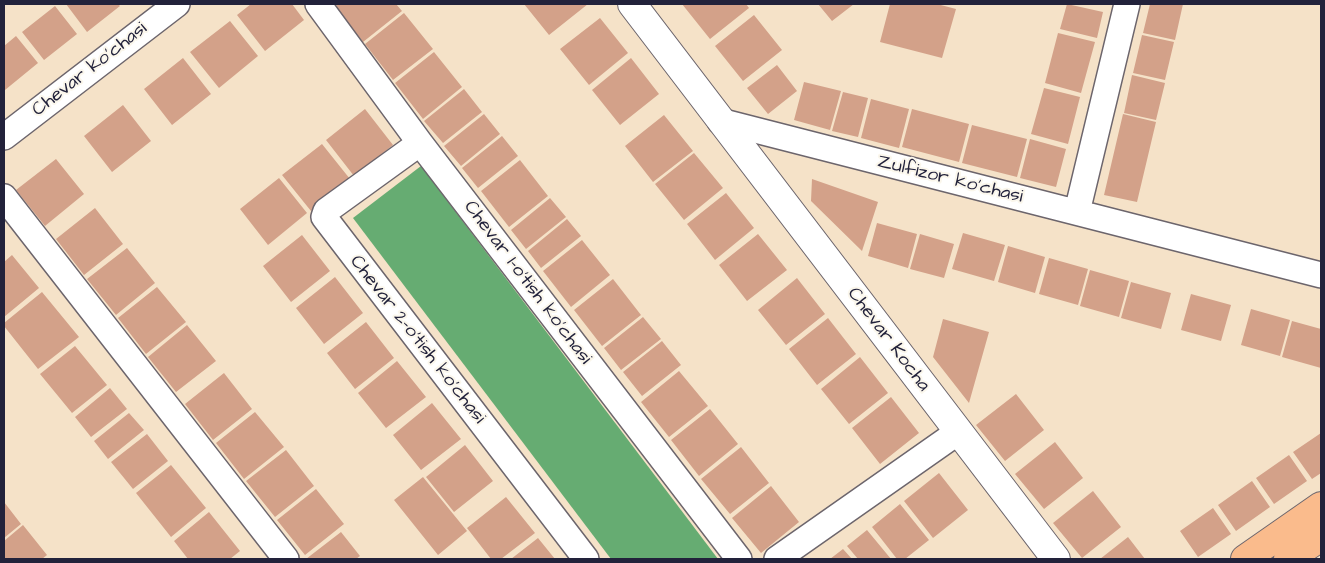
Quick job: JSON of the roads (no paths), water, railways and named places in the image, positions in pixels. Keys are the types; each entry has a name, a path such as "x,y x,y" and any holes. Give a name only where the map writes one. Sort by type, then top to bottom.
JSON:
{"main road":[{"path":"1245,559 1321,506"},
{"path":"1288,559 1321,536"}],"street":[{"name":"Chevar ko'chasi","path":"4,137 177,4"},
{"name":"Chevar 1-o'tish ko'chasi","path":"318,4 420,143 739,559"},
{"path":"632,4 720,121"},
{"path":"1077,212 1127,4"},
{"name":"Zulfizor ko'chasi","path":"720,121 1321,276"},
{"name":"Chevar Kocha","path":"720,121 1056,559"},
{"name":"Chevar 2-o'tish ko'chasi","path":"420,143 326,211 324,217 586,559"},
{"path":"4,197 286,559"},
{"path":"777,559 958,432"}]}
